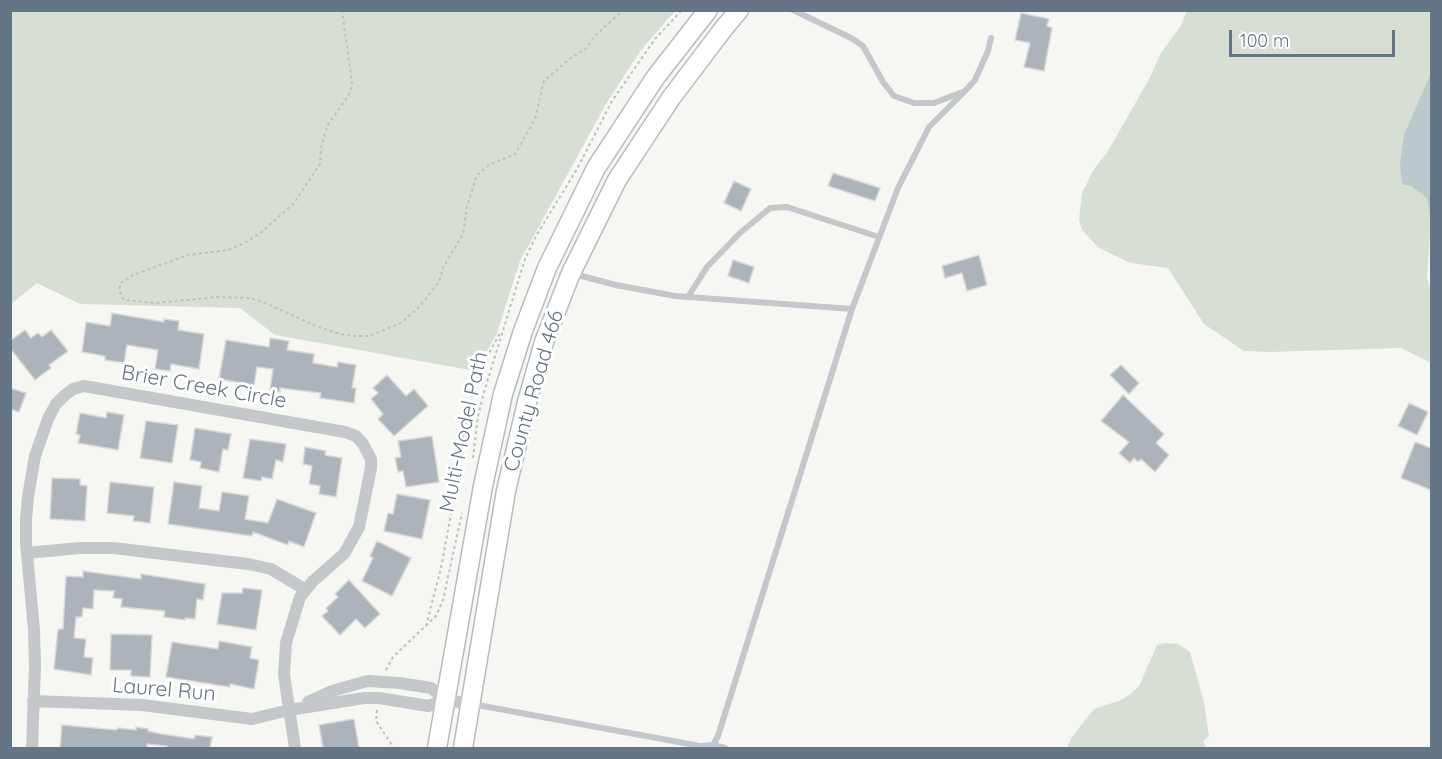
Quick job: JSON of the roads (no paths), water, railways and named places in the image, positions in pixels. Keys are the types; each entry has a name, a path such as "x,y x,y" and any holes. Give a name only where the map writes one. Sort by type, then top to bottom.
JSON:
{"main road":[{"name":"County Road 466","path":"437,748 483,486 503,394 523,331 547,268 603,158 655,78 708,10"},
{"name":"County Road 466","path":"464,748 506,491 544,342 571,273 617,180 671,98 739,10"},
{"path":"562,238 559,257 563,268 571,273"}],"street":[{"name":"Brier Creek Circle","path":"32,748 34,630 27,553 28,497 40,438 56,404 73,389 91,387 345,432 356,436 363,444 371,459 371,468 359,527 344,554 313,581 300,597 286,643 284,675 296,748"},
{"path":"27,553 79,548 113,548 248,564 271,569 306,590"},
{"name":"Laurel Run","path":"289,710 332,691 367,681 431,688 446,700"},
{"name":"Laurel Run","path":"33,701 142,705 252,719 289,710 364,698 379,698 428,706 446,700"},
{"path":"446,700 471,704"}],"lane":[{"path":"793,10 863,46 883,82 894,96 914,103 934,103 965,91"},
{"path":"713,745 852,309 898,188 929,127 975,80 988,51 991,38"},
{"path":"688,297 707,267 740,233 770,207 787,207 879,237"},
{"path":"571,273 616,285 688,297 852,309"},
{"path":"471,704 700,746 713,745 725,748"}]}
